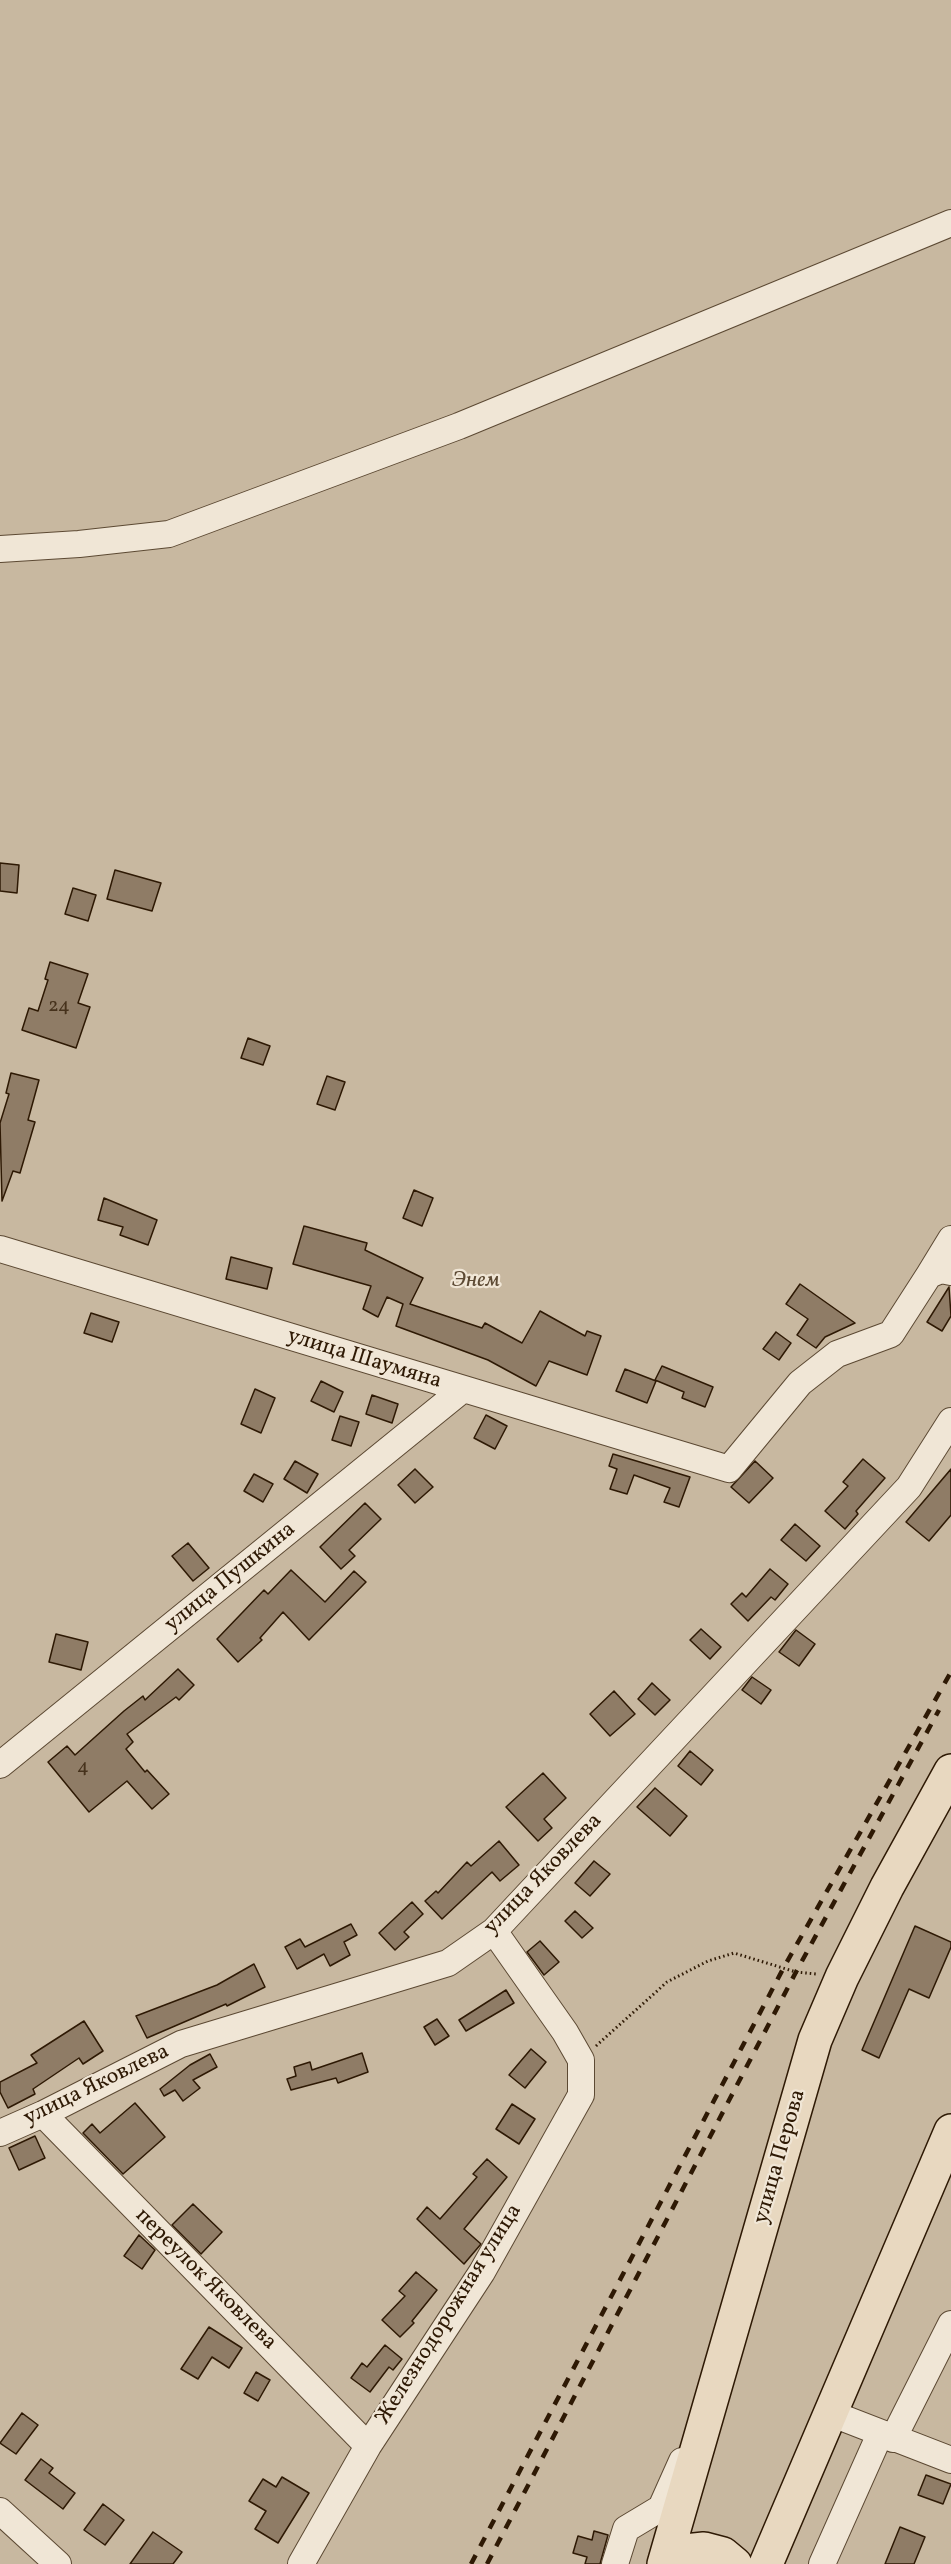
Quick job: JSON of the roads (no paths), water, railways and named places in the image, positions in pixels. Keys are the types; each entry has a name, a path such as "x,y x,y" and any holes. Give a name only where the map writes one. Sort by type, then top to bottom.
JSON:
{"highway":[{"name":"улица Перова","path":"664,2564 815,2040 842,1977 887,1887 939,1814 951,1771"},
{"path":"766,2564 951,2132"},
{"path":"669,2564 684,2552 704,2549 723,2554 735,2564"}],"street":[{"path":"0,549 79,544 169,534 459,426 951,223"},
{"path":"940,1273 951,1239"},
{"name":"улица Шаумяна","path":"0,1249 729,1469 800,1383 837,1354 891,1334 940,1273"},
{"name":"улица Пушкина","path":"0,1765 462,1390"},
{"name":"улица Яковлева","path":"0,2133 43,2115 182,2044 447,1963 494,1931 909,1486 951,1421"},
{"name":"Железнодорожная улица","path":"301,2564 368,2446 482,2272 581,2095 580,2060 565,2032 494,1931"},
{"name":"переулок Яковлева","path":"43,2115 368,2446"},
{"path":"822,2564 886,2436 951,2324"},
{"path":"615,2564 626,2529 660,2508 716,2384"},
{"path":"830,2413 951,2460"},
{"path":"0,2511 58,2564"}],"railway":[{"path":"471,2564 784,1967 951,1672"},
{"path":"487,2564 796,1972 939,1710"}],"park label":[{"name":"Энем","path":"476,1282"}]}
